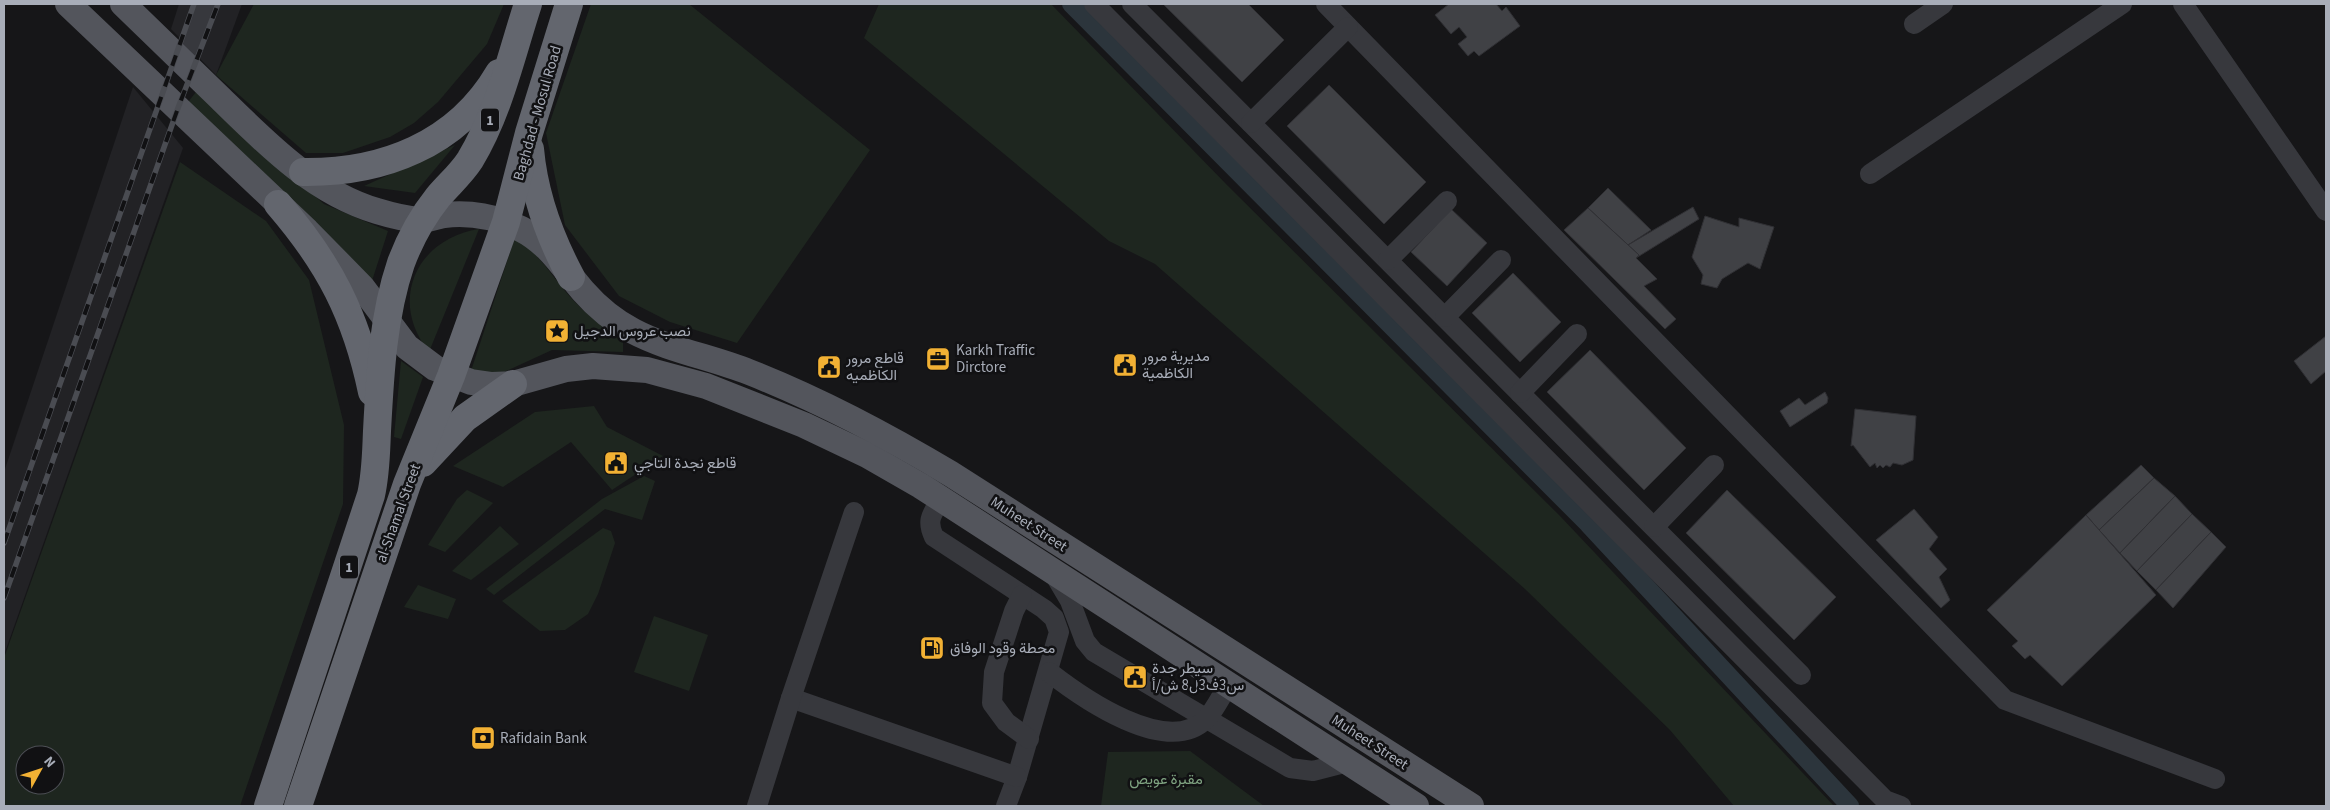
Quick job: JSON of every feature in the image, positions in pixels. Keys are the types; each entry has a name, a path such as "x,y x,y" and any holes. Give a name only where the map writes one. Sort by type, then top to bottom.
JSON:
{"highway":[{"name":"Baghdad - Mosul Road","path":"506,222 529,133 569,4"},
{"path":"303,172 335,173 366,168 396,159 425,145 451,127 484,94 510,54 524,14"},
{"name":"1","path":"422,220 439,196 460,174 478,146 494,112 524,14"},
{"path":"529,133 534,178 545,222 572,277"},
{"path":"278,204 322,261 340,293 355,326 366,360 377,432"},
{"name":"al-Shamal Street","path":"268,806 363,525 376,474 377,432 386,319 402,262 411,239 422,220"},
{"name":"al-Shamal Street","path":"298,806 407,484 451,376 506,222"},
{"path":"407,484 424,460 451,432 489,400 513,384"}],"main road":[{"name":"Muheet Street","path":"68,4 146,76 348,273 407,347 435,368 451,376 478,383 513,384 566,369 593,366 647,370 706,386 804,425 867,455 941,499 1225,681 1408,802"},
{"path":"123,4 256,133 320,185 359,205 379,212 422,220"},
{"path":"146,76 156,75 165,70 171,62 179,58"},
{"path":"179,58 179,109"},
{"path":"179,109 185,104 189,95 197,88 207,85"},
{"name":"Muheet Street","path":"422,220 442,215 464,214 485,216 522,229 550,250 599,307 632,330 650,339 746,371 795,391 848,415 908,448 1471,806"},
{"path":"1188,658 1195,656 1201,651 1206,637"},
{"path":"1225,681 1222,664 1233,654"}],"street":[{"path":"179,58 207,4"},
{"path":"1094,4 1885,800 1902,806"},
{"path":"1132,4 1801,675"},
{"path":"1326,4 2005,700 2215,779"},
{"path":"1914,24 1943,4"},
{"path":"1870,174 2122,4"},
{"path":"2183,4 2326,211"},
{"path":"1252,123 1348,27"},
{"path":"1388,260 1447,201"},
{"path":"1444,317 1501,260"},
{"path":"1520,393 1577,334"},
{"path":"1654,527 1714,465"},
{"path":"941,499 931,516 929,527 934,537 1049,613 1058,625 1058,639 1049,672 1017,777 1006,806"},
{"path":"757,806 791,698 854,512"},
{"path":"1052,570 1070,601 1085,641 1094,652 1282,764 1297,770 1313,771 1348,762"},
{"path":"1022,595 1014,611 994,672 992,703 1006,722 1029,739"},
{"path":"1049,672 1098,706 1154,730 1181,730 1206,719 1225,681"},
{"path":"791,698 1017,777"}],"shaded area":[{"path":"179,4 242,4 216,75 171,29"},
{"path":"133,87 183,148 4,655 4,472"}],"green space":[{"path":"254,4 504,4 487,44 438,102 414,123 390,137 343,153 306,153 216,75"},
{"path":"591,4 689,4 870,150 737,343 670,322 619,296 565,225 546,133"},
{"path":"879,4 1051,4 1227,185 1560,516 1834,806 1734,806 1670,730 1525,589 1155,264 1109,241 864,38"},
{"path":"196,92 324,204 388,231 371,284 188,102"},
{"path":"455,145 415,193 364,186"},
{"path":"180,162 266,221 309,280 344,425 343,504 240,806 4,806 4,658"},
{"path":"479,229 429,352 417,332 411,313 410,293 415,275 425,259 439,245 457,235"},
{"path":"515,237 533,252 581,308 598,322 623,338 623,352 552,350 502,373 470,374"},
{"path":"401,361 423,377 401,439 394,437"},
{"path":"594,406 607,427 663,456 612,490 571,442 503,487 453,466 535,412"},
{"path":"644,476 655,481 642,520 605,509 494,595 486,589 602,499"},
{"path":"467,490 493,503 445,552 428,545 457,499"},
{"path":"500,526 519,544 471,580 452,571"},
{"path":"603,528 611,531 615,543 598,594 588,614 565,630 540,631 502,601"},
{"path":"418,585 456,599 448,619 404,607"},
{"path":"654,616 708,635 689,691 634,672"},
{"name":"مقبرة عويص","path":"1190,751 1264,806 1101,806 1108,752"}],"building":[{"path":"1163,4 1248,4 1284,40 1242,82"},
{"path":"1449,4 1496,4 1502,11 1506,7 1520,26 1479,56 1474,51 1468,56 1458,44 1467,37 1459,27 1451,34 1435,15"},
{"path":"1329,85 1426,182 1384,224 1287,126"},
{"path":"1608,188 1651,230 1628,245 1588,208"},
{"path":"1693,207 1699,219 1636,258 1639,255 1628,245"},
{"path":"1588,208 1639,255 1636,258 1657,279 1644,286 1676,319 1665,329 1564,230"},
{"path":"1451,209 1487,243 1447,286 1411,252"},
{"path":"1705,216 1739,227 1739,218 1774,227 1760,269 1748,263 1722,279 1717,288 1701,284 1703,275 1692,257"},
{"path":"1513,273 1561,322 1520,362 1472,313"},
{"path":"2326,336 2326,371 2311,384 2294,361"},
{"path":"1590,350 1686,448 1644,490 1547,392"},
{"path":"1825,392 1828,398 1827,403 1790,427 1780,411 1799,398 1805,405"},
{"path":"1855,409 1916,416 1913,460 1902,465 1893,463 1890,467 1886,465 1883,468 1880,465 1877,468 1875,463 1870,467 1853,445 1851,446"},
{"path":"2141,465 2154,478 2099,530 2086,515"},
{"path":"2154,478 2175,496 2120,553 2099,530"},
{"path":"1727,490 1836,597 1794,640 1686,533"},
{"path":"2175,496 2192,514 2137,571 2120,553"},
{"path":"1914,509 1938,537 1929,549 1947,569 1939,577 1950,600 1941,608 1876,540"},
{"path":"2192,514 2211,532 2156,590 2137,571"},
{"path":"2086,515 2156,595 2062,686 2030,655 2025,659 2012,646 2018,641 1987,610"},
{"path":"2211,532 2226,547 2173,608 2156,590"}],"waterway":[{"path":"1071,4 1588,524 1850,806"}],"railway":[{"path":"4,543 194,4"},
{"path":"4,598 178,108 218,4"}],"place":[{"name":"نصب عروس الدجيل","path":"557,331"},
{"name":"Karkh Traffic Dirctore","path":"938,359"},
{"name":"مديرية مرور الكاظمية","path":"1125,365"},
{"name":"قاطع مرور الكاظميه","path":"829,367"},
{"name":"قاطع نجدة التاجي","path":"616,463"},
{"name":"محطة وقود الوفاق","path":"932,648"},
{"name":"سيطر جدة س3ف3ل8 ش/أ","path":"1135,677"},
{"name":"Rafidain Bank","path":"483,738"}]}
